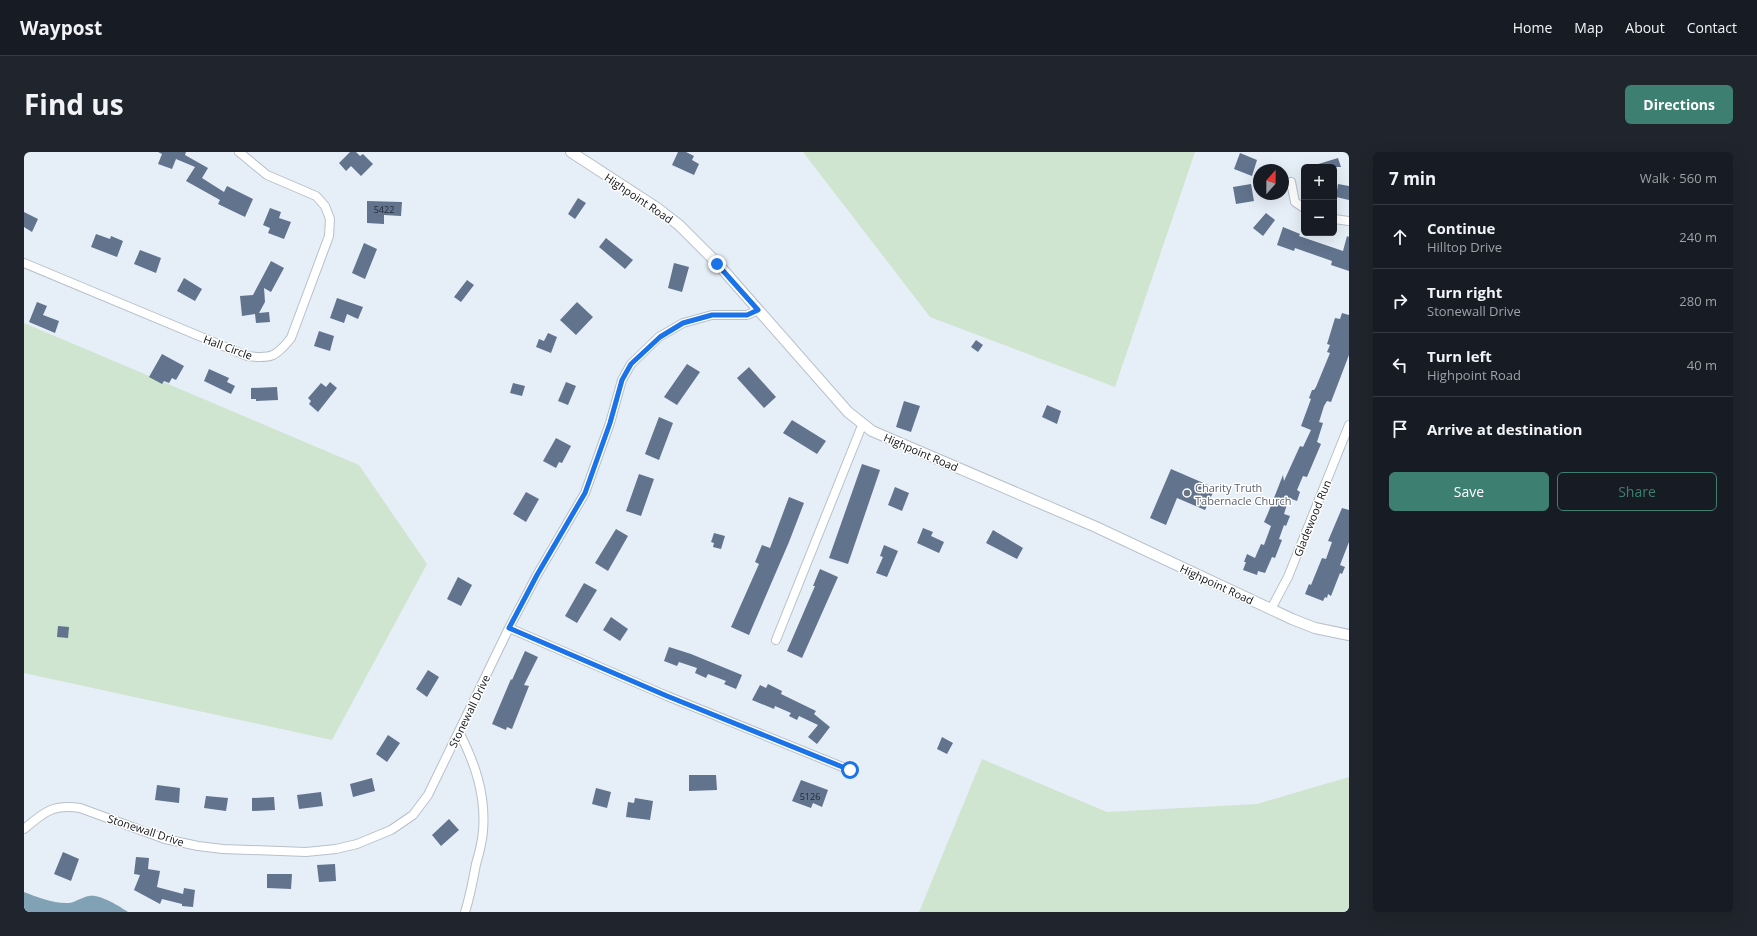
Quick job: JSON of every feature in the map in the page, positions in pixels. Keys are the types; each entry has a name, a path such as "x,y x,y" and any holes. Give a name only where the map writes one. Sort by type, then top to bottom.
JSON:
{"street":[{"name":"Hall Circle","path":"24,263 247,356 264,358 280,352 291,338 329,236 330,219 325,206 316,196 267,175 239,152"},
{"name":"Highpoint Road","path":"571,152 657,208 679,225 717,264 848,412 872,431 1096,527 1315,628 1349,635"},
{"path":"1291,182 1295,202 1301,206"},
{"path":"1337,219 1349,221"},
{"name":"Stonewall Drive","path":"24,828 43,812 66,806 80,808 165,839 198,846 223,849 306,852 336,849 357,844 391,830 403,823 413,815 428,795 509,628 537,575 585,493 610,423 622,380 631,364 660,337 683,323 712,315 747,315 758,310"},
{"path":"776,640 863,423"},
{"name":"Gladewood Run","path":"1271,609 1288,577 1349,425"},
{"path":"509,628 667,696 850,770"},
{"path":"458,732 470,754 476,772 483,806 483,832 469,900 465,912"}],"green space":[{"path":"803,152 1195,152 1115,387 930,317"},
{"path":"24,323 359,465 427,564 332,740 24,673"},
{"path":"982,759 1107,812 1257,804 1349,777 1349,912 919,912"}],"water":[{"path":"24,892 46,900 63,903 69,903 84,897 93,896 109,901 128,912 24,912"}],"building":[{"path":"158,152 186,152 185,155 208,168 202,178 224,192 227,186 253,199 245,217 218,204 220,200 186,181 195,167 176,159 172,169 158,164 162,154"},
{"path":"350,152 356,152 360,156 363,154 373,164 361,176 351,166 346,171 339,163"},
{"path":"678,152 686,152 694,156 692,160 699,164 694,175 672,165"},
{"path":"1240,153 1257,160 1256,164 1253,164 1252,176 1234,169"},
{"path":"1338,158 1341,167 1337,167 1337,164 1318,164"},
{"path":"1251,184 1254,201 1236,204 1233,187"},
{"path":"1338,184 1349,186 1349,200 1337,197"},
{"path":"578,198 586,203 575,219 568,214"},
{"path":"367,201 402,202 401,216 384,215 384,224 367,223"},
{"path":"270,208 281,212 279,218 291,222 284,239 268,233 270,228 263,225"},
{"path":"24,212 38,219 32,232 24,227"},
{"path":"1266,213 1275,220 1263,236 1253,228"},
{"path":"1283,227 1300,234 1299,236 1343,251 1347,236 1349,237 1349,271 1331,265 1332,261 1295,248 1294,251 1277,245"},
{"path":"96,234 110,239 111,236 123,241 117,257 91,247"},
{"path":"606,238 633,260 625,269 599,247"},
{"path":"364,243 377,249 365,279 352,273"},
{"path":"140,250 161,258 156,273 134,264"},
{"path":"271,261 284,268 271,292 264,288 265,302 259,313 269,312 270,322 256,323 255,314 242,316 240,296 253,295"},
{"path":"674,263 689,267 682,292 668,288"},
{"path":"184,278 202,289 195,301 177,291"},
{"path":"467,280 474,285 461,302 454,297"},
{"path":"337,298 363,307 358,319 347,314 344,323 330,318"},
{"path":"37,302 47,306 43,315 59,321 55,333 29,322"},
{"path":"577,302 593,317 576,335 560,320"},
{"path":"1342,313 1349,315 1349,355 1331,402 1327,401 1324,406 1319,422 1323,423 1317,442 1321,444 1307,477 1303,476 1297,490 1300,492 1297,501 1289,498 1284,514 1290,516 1286,526 1284,525 1279,539 1282,540 1275,558 1272,557 1265,573 1258,571 1257,575 1243,570 1246,562 1244,562 1247,554 1255,558 1261,544 1264,545 1271,526 1264,522 1283,475 1284,481 1300,446 1303,447 1311,430 1301,426 1311,399 1309,398 1312,390 1316,387 1330,353 1327,352 1330,345 1327,344 1335,318 1340,319"},
{"path":"319,331 334,336 330,351 314,346"},
{"path":"548,333 557,337 551,353 536,347 539,339 544,341"},
{"path":"976,340 983,345 978,352 971,347"},
{"path":"162,354 184,366 176,380 172,378 169,383 164,381 162,384 149,377"},
{"path":"687,364 700,372 677,405 664,397"},
{"path":"749,367 776,397 764,408 737,378"},
{"path":"209,369 229,378 227,382 235,386 231,394 204,381"},
{"path":"330,382 337,388 318,412 309,404 311,401 308,398 321,383 326,387"},
{"path":"566,382 576,386 568,405 558,401"},
{"path":"513,383 525,386 522,396 510,393"},
{"path":"277,387 278,400 256,401 256,399 251,399 251,388"},
{"path":"904,401 920,406 911,432 896,427"},
{"path":"1047,405 1061,411 1057,424 1042,417"},
{"path":"659,417 673,423 659,460 645,454"},
{"path":"792,420 826,441 817,454 783,433"},
{"path":"556,438 571,446 562,463 559,462 556,468 543,461"},
{"path":"862,464 880,470 848,564 829,558"},
{"name":"Charity Truth Tabernacle Church","path":"1171,469 1215,488 1205,510 1177,498 1166,525 1150,518"},
{"path":"639,474 654,479 641,516 626,511"},
{"path":"895,487 909,493 902,511 888,505"},
{"path":"526,492 539,499 526,522 513,514"},
{"path":"789,497 804,503 749,635 731,627 759,564 755,562 762,545 770,548"},
{"path":"1342,508 1349,510 1349,542 1340,565 1345,567 1342,574 1340,573 1331,596 1328,594 1327,598 1325,597 1323,601 1305,594 1309,584 1311,585 1322,558 1326,559 1332,542 1328,541"},
{"path":"923,528 933,532 931,536 944,542 939,553 917,543"},
{"path":"616,529 628,536 608,571 595,563"},
{"path":"993,530 1023,548 1017,559 986,543"},
{"path":"714,533 725,536 721,549 713,547 714,543 711,542"},
{"path":"884,545 898,551 887,577 876,573 883,557 880,556"},
{"path":"820,569 838,577 802,658 787,651 815,586 813,586"},
{"path":"458,577 472,585 461,606 447,599"},
{"path":"584,583 597,590 577,623 565,616"},
{"path":"611,617 628,629 620,641 603,630"},
{"path":"58,626 69,627 68,638 57,637"},
{"path":"669,647 691,654 742,675 736,689 724,684 726,681 708,674 706,678 695,673 697,668 679,662 677,666 664,661"},
{"path":"525,651 538,657 524,685 529,686 512,729 507,727 506,730 492,724 511,679 512,680"},
{"path":"428,670 439,677 427,697 416,689"},
{"path":"768,684 782,691 781,694 816,711 814,714 830,727 817,744 808,737 818,725 799,716 797,720 789,716 791,713 775,706 774,709 752,700 760,685 766,688"},
{"path":"388,735 400,743 387,762 376,754"},
{"path":"942,737 953,743 947,754 937,749"},
{"path":"689,775 716,775 717,790 689,791"},
{"path":"372,778 375,791 353,797 350,784"},
{"path":"801,780 828,790 822,807 813,803 811,808 792,801"},
{"path":"157,785 180,788 179,803 155,800"},
{"path":"596,788 611,792 607,808 592,804"},
{"path":"321,792 323,806 299,809 297,795"},
{"path":"206,796 228,798 226,811 204,808"},
{"path":"274,797 275,810 252,811 252,798"},
{"path":"635,798 653,801 650,820 626,817 628,802 634,803"},
{"path":"449,819 459,830 441,846 432,835"},
{"path":"63,852 79,859 71,881 54,874"},
{"path":"136,857 149,858 148,869 160,871 157,887 183,894 184,888 195,890 193,907 182,906 182,904 162,899 160,904 134,890 140,875 134,874"},
{"path":"335,864 336,881 319,882 317,865"},
{"path":"267,874 292,874 291,889 267,888"}],"place":[{"name":"Charity Truth Tabernacle Church","path":"1187,493"}],"route":[{"path":"717,264 758,310 747,315 712,315 683,323 660,337 631,364 622,380 610,423 585,493 537,575 509,628 667,696 850,770"}]}
